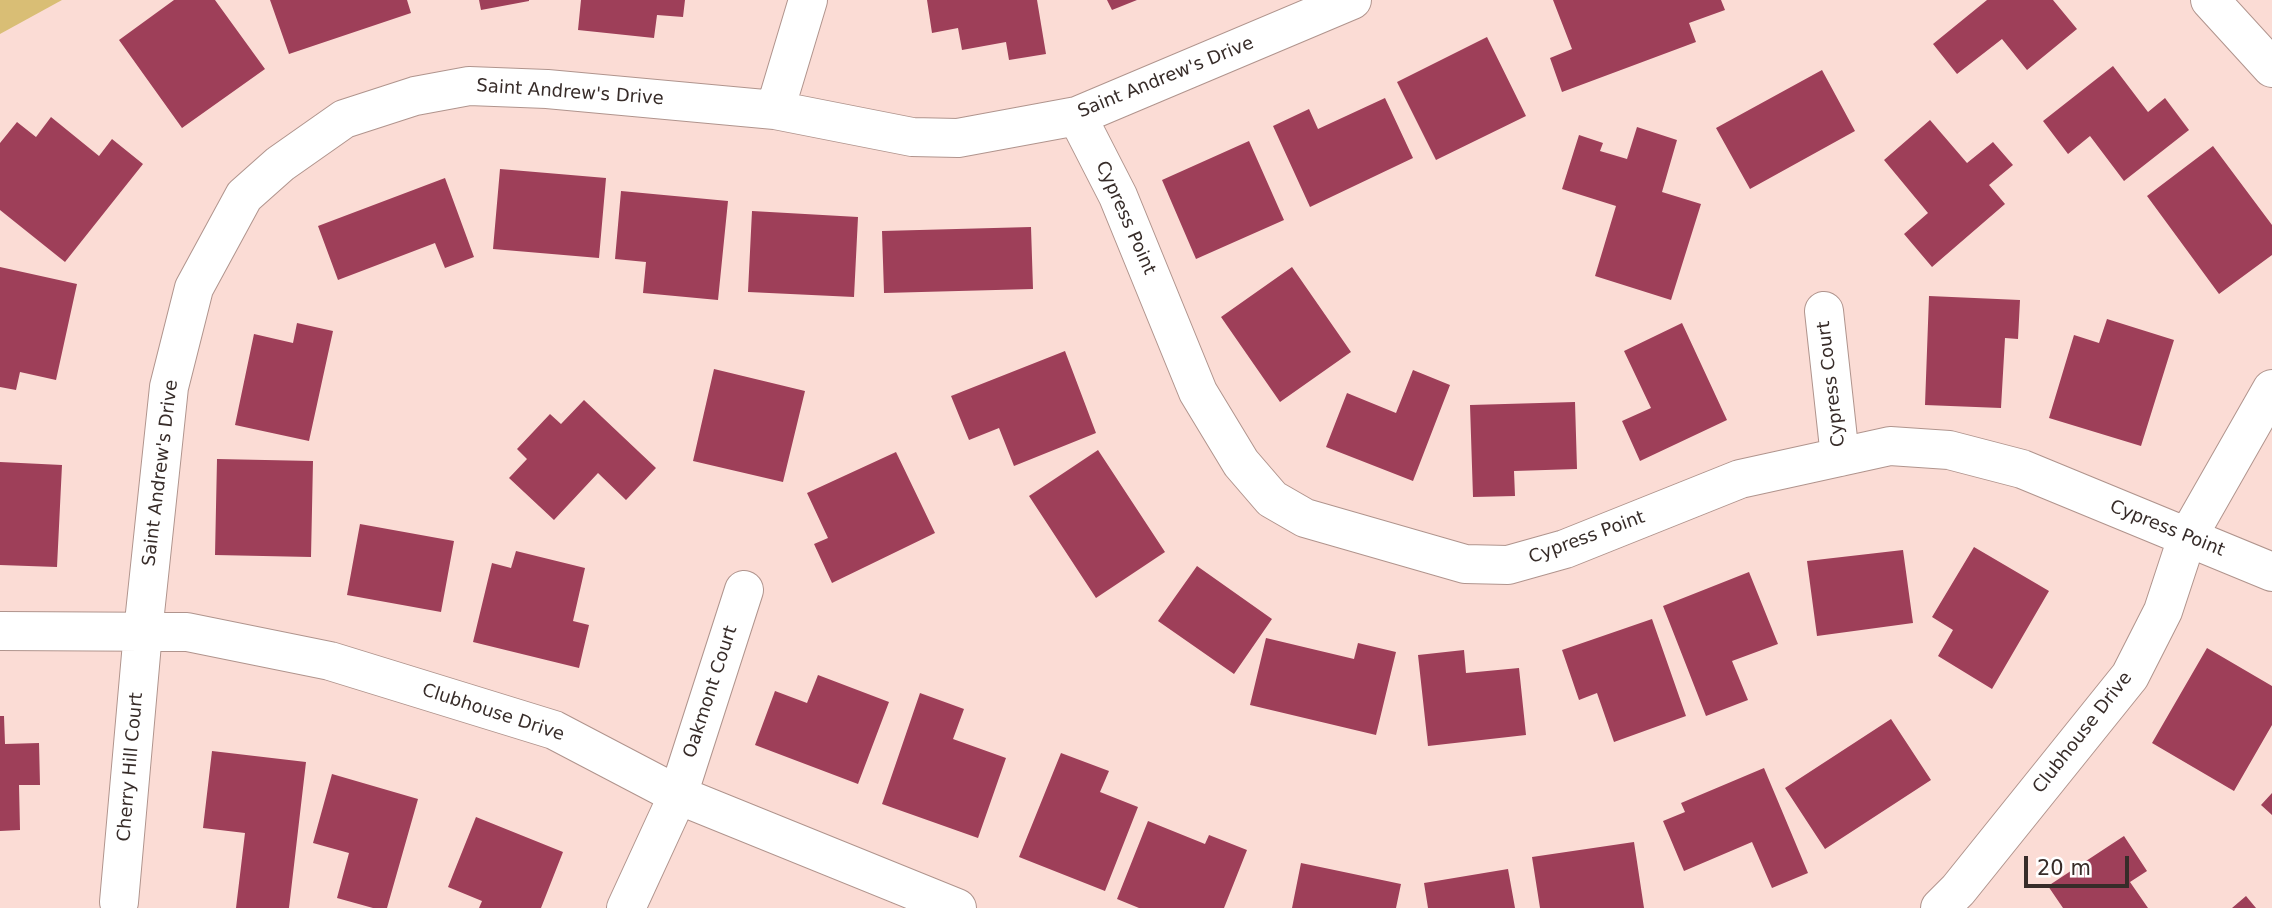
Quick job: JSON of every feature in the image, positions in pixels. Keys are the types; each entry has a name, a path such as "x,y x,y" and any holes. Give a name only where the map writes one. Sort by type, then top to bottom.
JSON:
{"street":[{"path":"775,110 808,0"},
{"name":"Saint Andrew's Drive","path":"143,632 169,387 194,288 244,196 280,164 344,119 415,96 469,86 547,89 775,110 912,137 958,138 1077,116 1352,0"},
{"path":"2210,0 2272,68"},
{"name":"Cypress Point","path":"1077,116 1118,196 1198,392 1241,463 1272,499 1305,518 1465,564 1508,565 1565,549 1740,479 1890,446 1949,450 2022,469 2272,572"},
{"name":"Cypress Court","path":"1824,311 1840,457"},
{"name":"Clubhouse Drive","path":"1957,902 2130,676 2163,611 2188,538 2272,389"},
{"name":"Oakmont Court","path":"626,908 678,795 744,590"},
{"name":"Clubhouse Drive","path":"0,631 187,632 330,661 554,730 678,795 957,908"},
{"name":"Cherry Hill Court","path":"119,902 143,632"}],"shaded area":[{"path":"0,0 62,0 0,34"}],"building":[{"path":"174,0 215,0 265,69 182,128 119,40"},
{"path":"270,0 407,0 411,13 289,54"},
{"path":"479,0 529,0 529,1 481,10"},
{"path":"581,0 685,0 683,17 657,15 654,38 578,30"},
{"path":"927,0 1037,0 1046,54 1009,60 1006,42 962,50 958,28 932,33"},
{"path":"1107,0 1137,0 1112,10"},
{"path":"1553,0 1721,0 1725,10 1689,23 1696,42 1562,92 1550,58 1572,49"},
{"path":"1987,0 2053,0 2077,29 2027,70 2002,39 1957,74 1933,44"},
{"path":"1487,37 1526,116 1436,160 1397,82"},
{"path":"2113,66 2148,112 2165,98 2189,130 2124,181 2090,136 2068,154 2043,121"},
{"path":"1822,70 1855,131 1750,189 1716,128"},
{"path":"1385,98 1413,158 1310,207 1273,126 1309,109 1318,129"},
{"path":"51,117 99,156 112,139 143,164 65,262 0,210 0,143 17,122 36,137"},
{"path":"1930,120 1967,163 1993,142 2013,165 1989,185 2005,204 1932,267 1904,234 1928,213 1884,160"},
{"path":"1637,127 1677,140 1662,192 1701,204 1671,300 1595,276 1616,206 1562,189 1579,135 1603,143 1600,151 1627,159"},
{"path":"1249,141 1284,220 1196,259 1162,180"},
{"path":"2213,146 2272,225 2272,255 2219,294 2147,196"},
{"path":"500,169 606,178 599,258 493,249"},
{"path":"445,178 474,257 445,268 435,243 338,280 318,226"},
{"path":"621,191 728,201 718,300 643,293 646,262 615,259"},
{"path":"752,211 858,217 854,297 748,292"},
{"path":"1031,227 1033,289 884,293 882,231"},
{"path":"0,267 77,284 56,380 20,372 16,390 0,387"},
{"path":"1292,267 1351,352 1280,402 1221,317"},
{"path":"1929,296 2020,300 2018,339 2005,338 2001,408 1925,405"},
{"path":"2107,319 2174,340 2141,446 2049,418 2074,335 2099,343"},
{"path":"297,323 333,331 309,441 235,425 254,334 293,343"},
{"path":"1682,323 1727,420 1640,461 1622,421 1651,408 1624,351"},
{"path":"1065,351 1096,433 1014,466 999,428 969,440 951,396"},
{"path":"714,369 805,391 783,482 693,461"},
{"path":"1413,370 1450,385 1413,481 1326,447 1347,393 1396,413"},
{"path":"584,400 656,468 626,500 598,473 554,520 509,478 527,459 517,449 550,414 561,424"},
{"path":"1575,402 1577,469 1514,471 1515,496 1473,497 1470,405"},
{"path":"1098,450 1165,552 1096,598 1029,496"},
{"path":"896,452 935,533 832,583 814,544 828,538 807,493"},
{"path":"217,459 313,461 311,557 215,555"},
{"path":"0,462 62,465 57,567 0,565"},
{"path":"360,524 454,541 441,612 347,595"},
{"path":"1974,547 2049,591 1992,689 1938,656 1953,630 1932,617"},
{"path":"1903,550 1913,623 1817,636 1807,561"},
{"path":"516,551 585,568 573,621 589,625 579,668 473,642 492,563 511,568"},
{"path":"1197,566 1272,619 1234,674 1158,621"},
{"path":"1749,572 1778,644 1732,661 1748,700 1706,716 1663,606"},
{"path":"1652,619 1686,716 1614,742 1597,693 1579,700 1562,650"},
{"path":"1266,638 1354,659 1358,643 1396,652 1376,735 1250,705"},
{"path":"2207,648 2272,686 2272,725 2234,791 2152,743"},
{"path":"1464,650 1466,673 1519,668 1526,735 1428,746 1418,655"},
{"path":"818,675 889,702 858,784 755,745 775,691 807,703"},
{"path":"920,693 964,709 953,739 1006,758 978,838 882,804"},
{"path":"0,716 4,716 5,744 39,743 40,785 19,785 20,830 0,831"},
{"path":"1891,719 1931,780 1825,849 1785,788"},
{"path":"212,751 306,762 289,908 236,908 245,833 203,828"},
{"path":"1061,753 1109,771 1100,792 1138,807 1105,891 1019,857"},
{"path":"1764,768 1808,873 1772,888 1752,842 1684,871 1663,821 1685,812 1681,803"},
{"path":"332,774 418,799 387,908 373,908 337,898 349,853 313,843"},
{"path":"2272,793 2272,815 2261,805"},
{"path":"476,817 563,852 541,908 479,908 482,901 448,887"},
{"path":"1148,821 1205,844 1209,835 1247,850 1224,908 1139,908 1117,899"},
{"path":"2124,836 2147,871 2130,882 2148,908 2063,908 2048,886"},
{"path":"1634,842 1644,908 1540,908 1532,857"},
{"path":"1301,863 1401,884 1396,908 1292,908"},
{"path":"1508,869 1515,908 1428,908 1424,883"},
{"path":"2246,896 2256,908 2232,908"}]}
